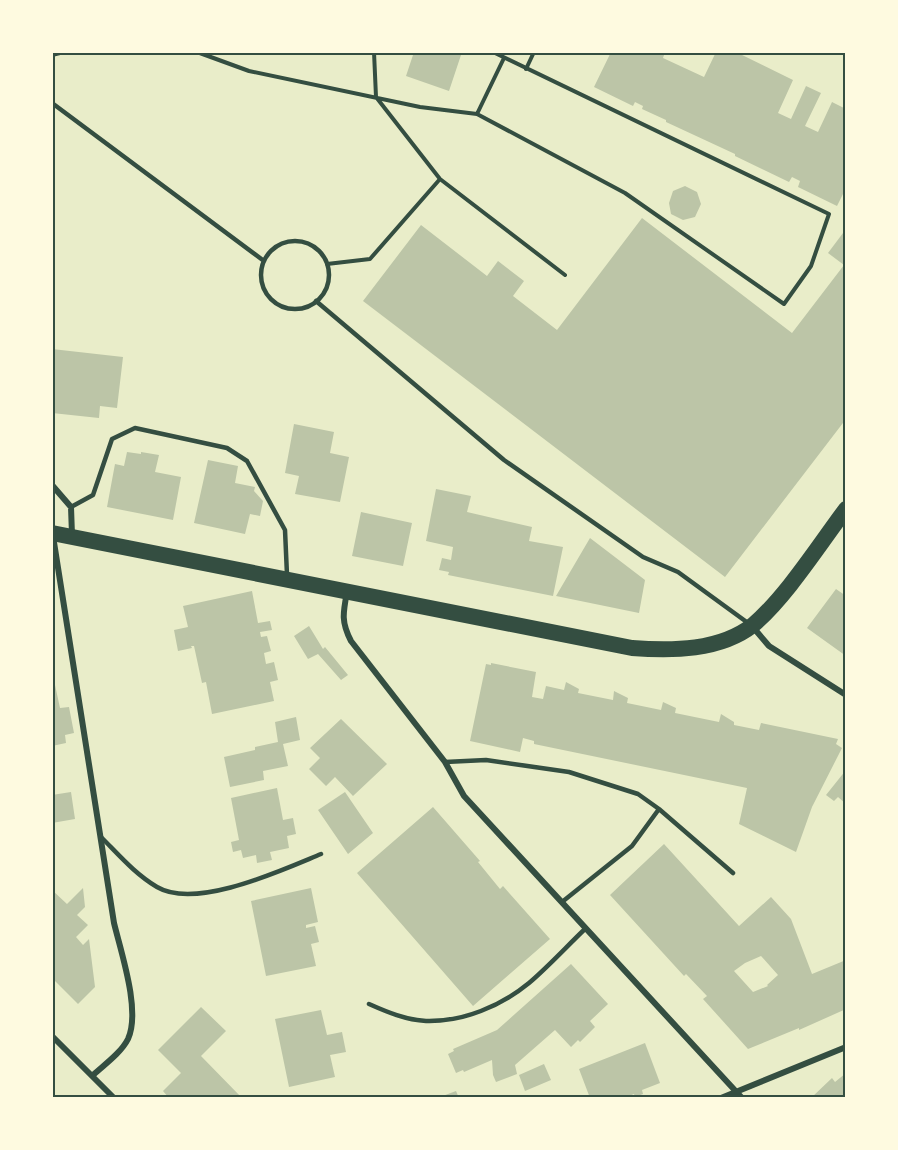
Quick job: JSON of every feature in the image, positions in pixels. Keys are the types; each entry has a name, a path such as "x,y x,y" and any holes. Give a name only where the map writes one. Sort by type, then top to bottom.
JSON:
{"highway":[{"path":"53,533 632,648 659,650 685,649 729,638 752,626 775,603 846,509"}],"street":[{"path":"52,485 70,507 72,537"},
{"path":"53,533 99,835 114,923 129,985 132,1011 129,1037 92,1076"},
{"path":"347,591 343,615 344,628 351,641 445,762 464,796 742,1098"},
{"path":"752,626 769,646 846,695"},
{"path":"52,1036 114,1098"},
{"path":"721,1098 846,1047"}],"lane":[{"path":"52,104 264,261"},
{"path":"296,240 310,244 320,252 327,264 329,278 325,291 316,301 305,307 292,309 275,301 263,286 261,274 264,261 271,250 283,243 296,240"},
{"path":"316,301 504,460 643,557 678,572 752,626"},
{"path":"70,507 93,495 112,439 135,428 227,448 247,461 285,530 287,579"},
{"path":"445,762 486,760 568,772 638,794 734,873"},
{"path":"562,902 632,846 659,809"},
{"path":"99,835 138,874 159,888 178,894 215,891 271,874 321,854"},
{"path":"369,1004 392,1014 427,1021 463,1017 483,1011 529,983 586,928"}],"path":[{"path":"52,55 64,52"},
{"path":"197,52 249,71 420,107 477,114 625,193 784,304 811,267 829,214 493,52"},
{"path":"374,52 376,97 441,179 565,274"},
{"path":"526,69 534,52"},
{"path":"477,114 504,58"},
{"path":"327,264 370,259 441,179"}],"building":[{"path":"414,52 462,52 449,91 406,76"},
{"path":"611,52 665,52 663,58 704,77 716,52 736,52 793,80 778,113 791,119 806,86 821,93 805,126 818,132 832,102 846,109 846,188 837,206 798,187 800,181 792,177 789,182 666,122 642,109 643,106 635,102 633,106 594,87"},
{"path":"685,186 697,192 701,204 695,217 683,220 671,214 669,203 673,191"},
{"path":"642,218 792,333 844,265 828,253 846,229 846,419 725,577 363,301 421,225 487,276 498,261 524,281 513,296 557,330"},
{"path":"52,349 123,357 117,408 100,406 99,418 52,413"},
{"path":"294,424 334,432 330,453 349,457 340,502 295,494 299,476 285,473"},
{"path":"127,452 159,455 155,472 181,477 173,520 107,507 115,464 124,466"},
{"path":"208,460 238,466 235,483 255,487 254,491 263,501 260,516 250,514 245,534 194,523"},
{"path":"436,489 471,496 467,512 532,527 529,541 563,547 553,596 448,575 449,572 439,570 442,558 451,560 453,547 426,541"},
{"path":"361,512 412,523 403,566 352,556"},
{"path":"590,538 645,580 639,613 556,596"},
{"path":"836,589 846,596 846,656 807,628"},
{"path":"252,591 258,623 270,621 272,630 260,632 261,637 267,636 271,651 264,653 266,664 274,662 278,680 270,682 274,701 212,714 206,682 202,683 194,646 178,651 174,630 188,627 183,606"},
{"path":"309,626 323,649 325,647 348,675 341,680 318,654 308,659 294,636"},
{"path":"491,663 536,672 532,697 543,699 546,686 564,690 566,682 579,689 578,693 613,700 614,691 628,698 627,703 661,710 663,702 676,708 675,713 719,722 721,714 734,722 734,725 759,730 761,723 838,739 836,744 842,748 812,807 796,852 739,824 747,788 534,744 534,741 523,738 520,752 470,741 486,664 491,665"},
{"path":"55,685 60,708 69,707 74,733 65,735 66,743 52,746 52,686"},
{"path":"296,717 300,740 283,744 288,766 263,771 264,780 230,787 224,757 278,742 275,722"},
{"path":"341,719 387,764 353,796 335,777 326,786 309,769 320,758 310,748"},
{"path":"846,770 846,804 838,797 834,801 826,795"},
{"path":"277,788 283,820 293,818 296,834 287,836 289,848 270,852 272,860 257,863 256,855 243,858 241,850 233,852 231,842 239,840 231,798"},
{"path":"71,792 75,819 52,823 52,795"},
{"path":"345,792 373,833 348,854 318,810"},
{"path":"433,807 480,861 478,862 500,889 503,886 550,939 473,1006 357,873"},
{"path":"664,844 739,926 771,897 791,919 812,974 846,960 846,1009 748,1049 703,999 707,996 686,974 684,976 610,895","holes":["761,956 778,975 768,986 753,992 734,971"]},
{"path":"83,888 85,907 77,915 88,925 76,937 83,945 89,939 95,987 78,1004 52,978 52,890 67,904"},
{"path":"311,888 318,922 306,925 306,928 315,926 319,942 311,944 316,966 266,976 251,901"},
{"path":"571,964 608,1004 590,1021 595,1027 580,1042 578,1040 571,1047 555,1030 515,1065 517,1074 496,1082 492,1060 456,1073 448,1054 454,1051 453,1049 497,1030"},
{"path":"201,1007 226,1031 201,1056 242,1098 169,1098 163,1091 181,1073 158,1050"},
{"path":"321,1010 327,1035 342,1032 346,1052 330,1055 335,1077 289,1087 275,1019"},
{"path":"645,1043 660,1083 642,1090 643,1094 635,1097 634,1094 624,1098 590,1098 579,1069"},
{"path":"544,1064 551,1080 525,1091 519,1075"},
{"path":"846,1073 846,1098 811,1098 832,1078 835,1082"},
{"path":"456,1091 459,1098 440,1098 440,1097"}]}
